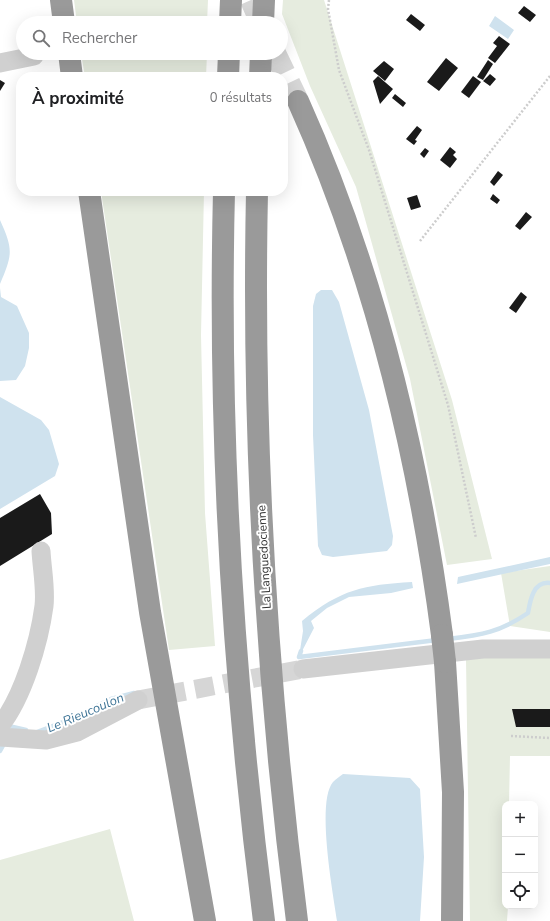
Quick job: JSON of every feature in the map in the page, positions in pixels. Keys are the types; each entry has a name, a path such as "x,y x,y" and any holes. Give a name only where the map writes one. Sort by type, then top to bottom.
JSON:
{"highway":[{"path":"61,0 63,16"},
{"path":"230,16 231,0"},
{"path":"263,16 264,0"},
{"path":"70,60 71,72"},
{"path":"228,72 229,60"},
{"path":"260,72 261,60"},
{"path":"298,101 315,140 353,241 388,357 416,476 433,567 445,662 453,792 452,921"},
{"path":"90,196 150,612 205,921"},
{"path":"224,196 224,353 229,534 241,709 264,921"},
{"name":"La Languedocienne","path":"257,196 256,332 265,585 280,772 297,921"}],"street":[{"path":"0,62 16,59"},
{"path":"41,551 44,605 35,650 5,735 46,740 77,732 138,700"},
{"path":"303,669 483,649 550,649"}],"path":[{"path":"329,0 328,9 339,70 369,150 448,405 476,538"},
{"path":"420,241 550,76"},
{"path":"511,736 550,738"}],"shaded area":[{"path":"74,0 208,0 207,16 76,16"},
{"path":"283,0 324,0 452,400 492,559 447,565 410,379 356,187 310,86 288,29 288,16 283,16"},
{"path":"82,60 207,60 206,72 84,72"},
{"path":"102,196 204,196 201,335 205,513 215,646 169,650"},
{"path":"550,566 550,632 510,626 501,573"},
{"path":"550,657 550,756 510,756 509,801 502,801 502,909 508,909 507,921 470,921 466,659"},
{"path":"110,829 134,921 0,921 0,860"}],"water":[{"path":"495,16 514,30 508,39 489,26"},
{"path":"0,220 7,238 10,252 0,284"},
{"path":"0,288 1,297 17,306 29,333 29,348 25,366 16,380 0,381"},
{"path":"321,290 332,290 339,302 369,410 393,536 392,545 387,551 333,557 322,555 318,546 313,435 313,306 316,294"},
{"path":"0,397 41,420 49,430 59,464 55,476 0,509"},
{"path":"550,557 550,564 457,584 458,577"},
{"path":"412,582 413,588 391,593 349,597 327,608 311,621 314,628 299,657 303,631 302,621 316,610 341,595 366,587"},
{"path":"343,774 410,778 420,789 424,857 420,921 337,921 329,870 326,808 328,793 333,782"}],"building":[{"path":"524,6 536,15 530,22 518,13"},
{"path":"411,14 425,25 420,31 406,20"},
{"path":"499,36 510,44 495,63 488,58 497,46 493,43"},
{"path":"446,58 458,68 439,91 427,82"},
{"path":"488,60 493,64 483,80 477,77"},
{"path":"384,61 394,69 385,81 373,71"},
{"path":"490,74 496,79 490,86 483,81"},
{"path":"378,76 393,89 380,104 373,81"},
{"path":"473,76 481,82 469,98 461,92"},
{"path":"0,80 5,83 0,91"},
{"path":"395,94 406,103 403,107 392,98"},
{"path":"417,126 422,130 415,140 417,141 414,145 406,139"},
{"path":"450,147 456,152 453,155 457,159 450,168 440,160"},
{"path":"425,148 429,151 424,158 420,154"},
{"path":"498,171 503,175 494,186 490,182"},
{"path":"493,194 500,200 497,204 490,199"},
{"path":"417,195 421,207 411,210 407,198"},
{"path":"526,212 532,217 520,230 515,226"},
{"path":"521,292 527,297 516,313 509,308"},
{"path":"40,494 51,513 52,534 0,566 0,518"},
{"path":"512,709 550,709 550,727 516,727"}],"waterway":[{"path":"448,639 490,632 508,625 528,613 531,598 536,588 544,583 550,583"},
{"path":"301,651 299,657 437,640"},
{"name":"Le Rieucoulon","path":"37,732 71,719 111,699 134,693"},
{"name":"Le Rieucoulon","path":"10,732 13,727 26,730"},
{"name":"Le Rieucoulon","path":"0,751 5,742"}],"tunnel":[{"path":"251,0 258,16"},
{"path":"278,60 284,72"},
{"path":"288,80 298,101"},
{"path":"138,700 303,669"}]}
